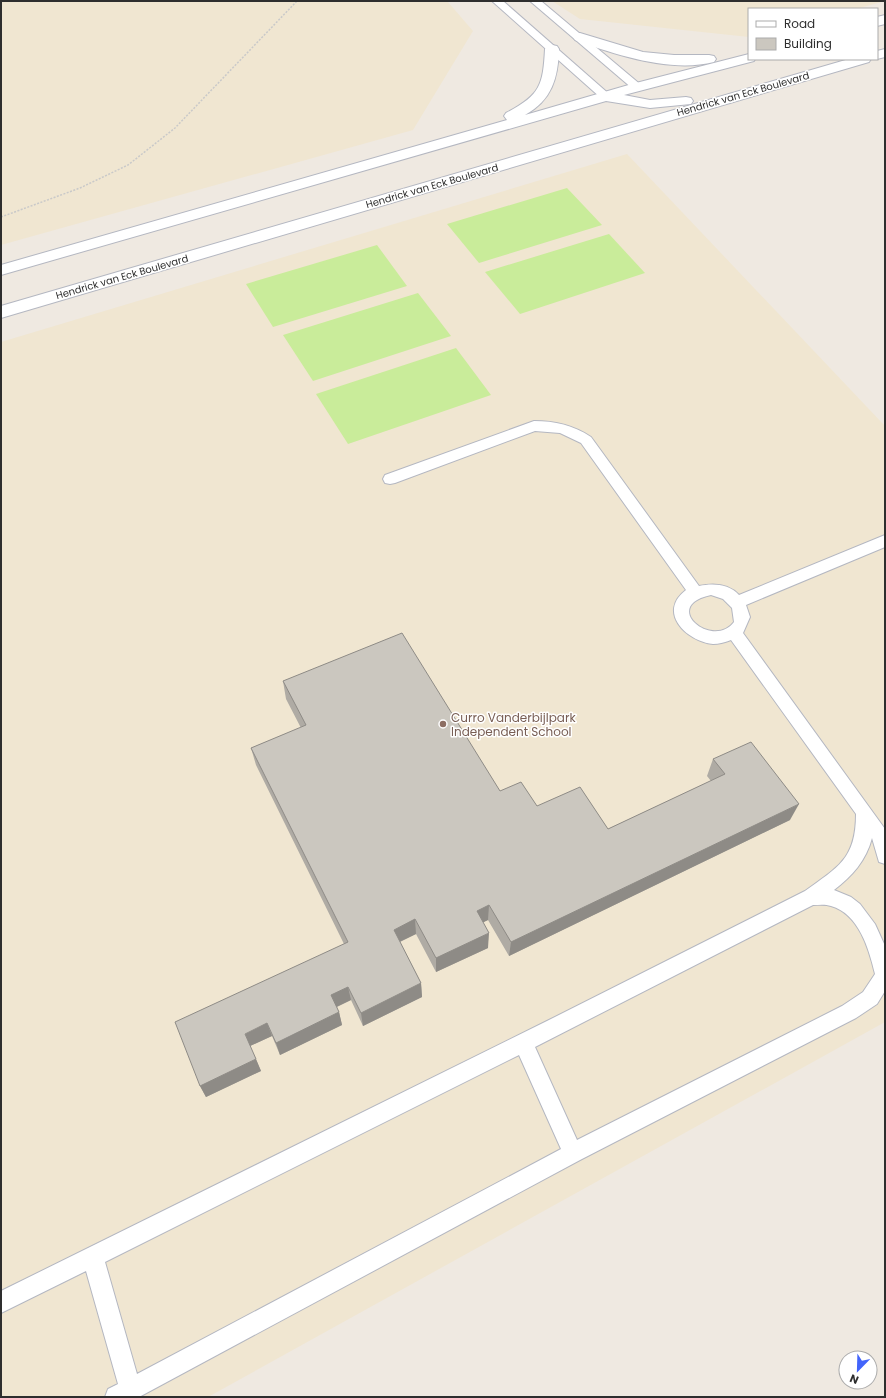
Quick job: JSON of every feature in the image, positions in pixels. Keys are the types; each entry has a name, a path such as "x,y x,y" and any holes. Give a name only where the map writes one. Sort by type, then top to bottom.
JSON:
{"main road":[{"path":"580,37 628,54 653,58 704,60 748,57"},
{"path":"470,135 521,111 536,101 543,93 551,74 552,49"},
{"path":"1,270 605,96 748,57"},
{"path":"605,96 638,103 666,104 682,102 807,66 860,60"},
{"name":"Hendrick van Eck Boulevard","path":"1,312 860,60"},
{"path":"585,141 622,118 638,103 641,96 637,87"}],"lane":[{"path":"497,1 605,96"},
{"path":"535,1 580,37 637,87"},
{"path":"390,479 534,426 549,425 563,428 576,433 586,440 695,591"},
{"path":"737,602 885,541"},
{"path":"710,589 721,591 730,595 742,610 743,618 740,626 734,632 716,638 696,633 688,627 680,612 681,605 685,598 695,591 710,589"},
{"path":"734,632 864,812 880,836 885,856"},
{"path":"1,1302 93,1258 811,897 848,869 858,854 863,839 864,812"},
{"path":"93,1258 123,1393 573,1153 849,1012 870,998 885,976 874,938 862,920 848,905 832,898 811,897"},
{"path":"523,1042 573,1153"}],"path":[{"path":"1,217 80,188 128,165 175,128 297,1"}],"shaded area":[{"path":"1,1 452,1 448,2 473,31 413,130 1,245"},
{"path":"552,1 885,1 860,8 748,8 748,37 580,19"},
{"name":"Curro Vanderbijlpark Independent School","path":"627,154 885,426 885,1022 208,1397 1,1397 1,342"}],"green space":[{"path":"567,188 602,225 479,263 447,224"},
{"path":"609,234 645,273 520,314 485,272"},
{"path":"377,245 407,286 273,327 246,284"},
{"path":"418,293 451,336 313,381 283,335"},
{"path":"456,348 491,395 348,444 316,394"}],"building":[{"path":"402,633 500,791 521,782 537,806 580,787 608,829 725,774 713,759 751,742 799,804 511,942 489,905 477,911 489,933 436,958 415,919 394,930 421,983 361,1013 348,987 331,995 339,1012 276,1043 267,1023 245,1034 256,1059 200,1086 175,1022 348,942 251,748 306,725 283,681"}],"place":[{"name":"Curro Vanderbijlpark Independent School","path":"443,724"}]}
